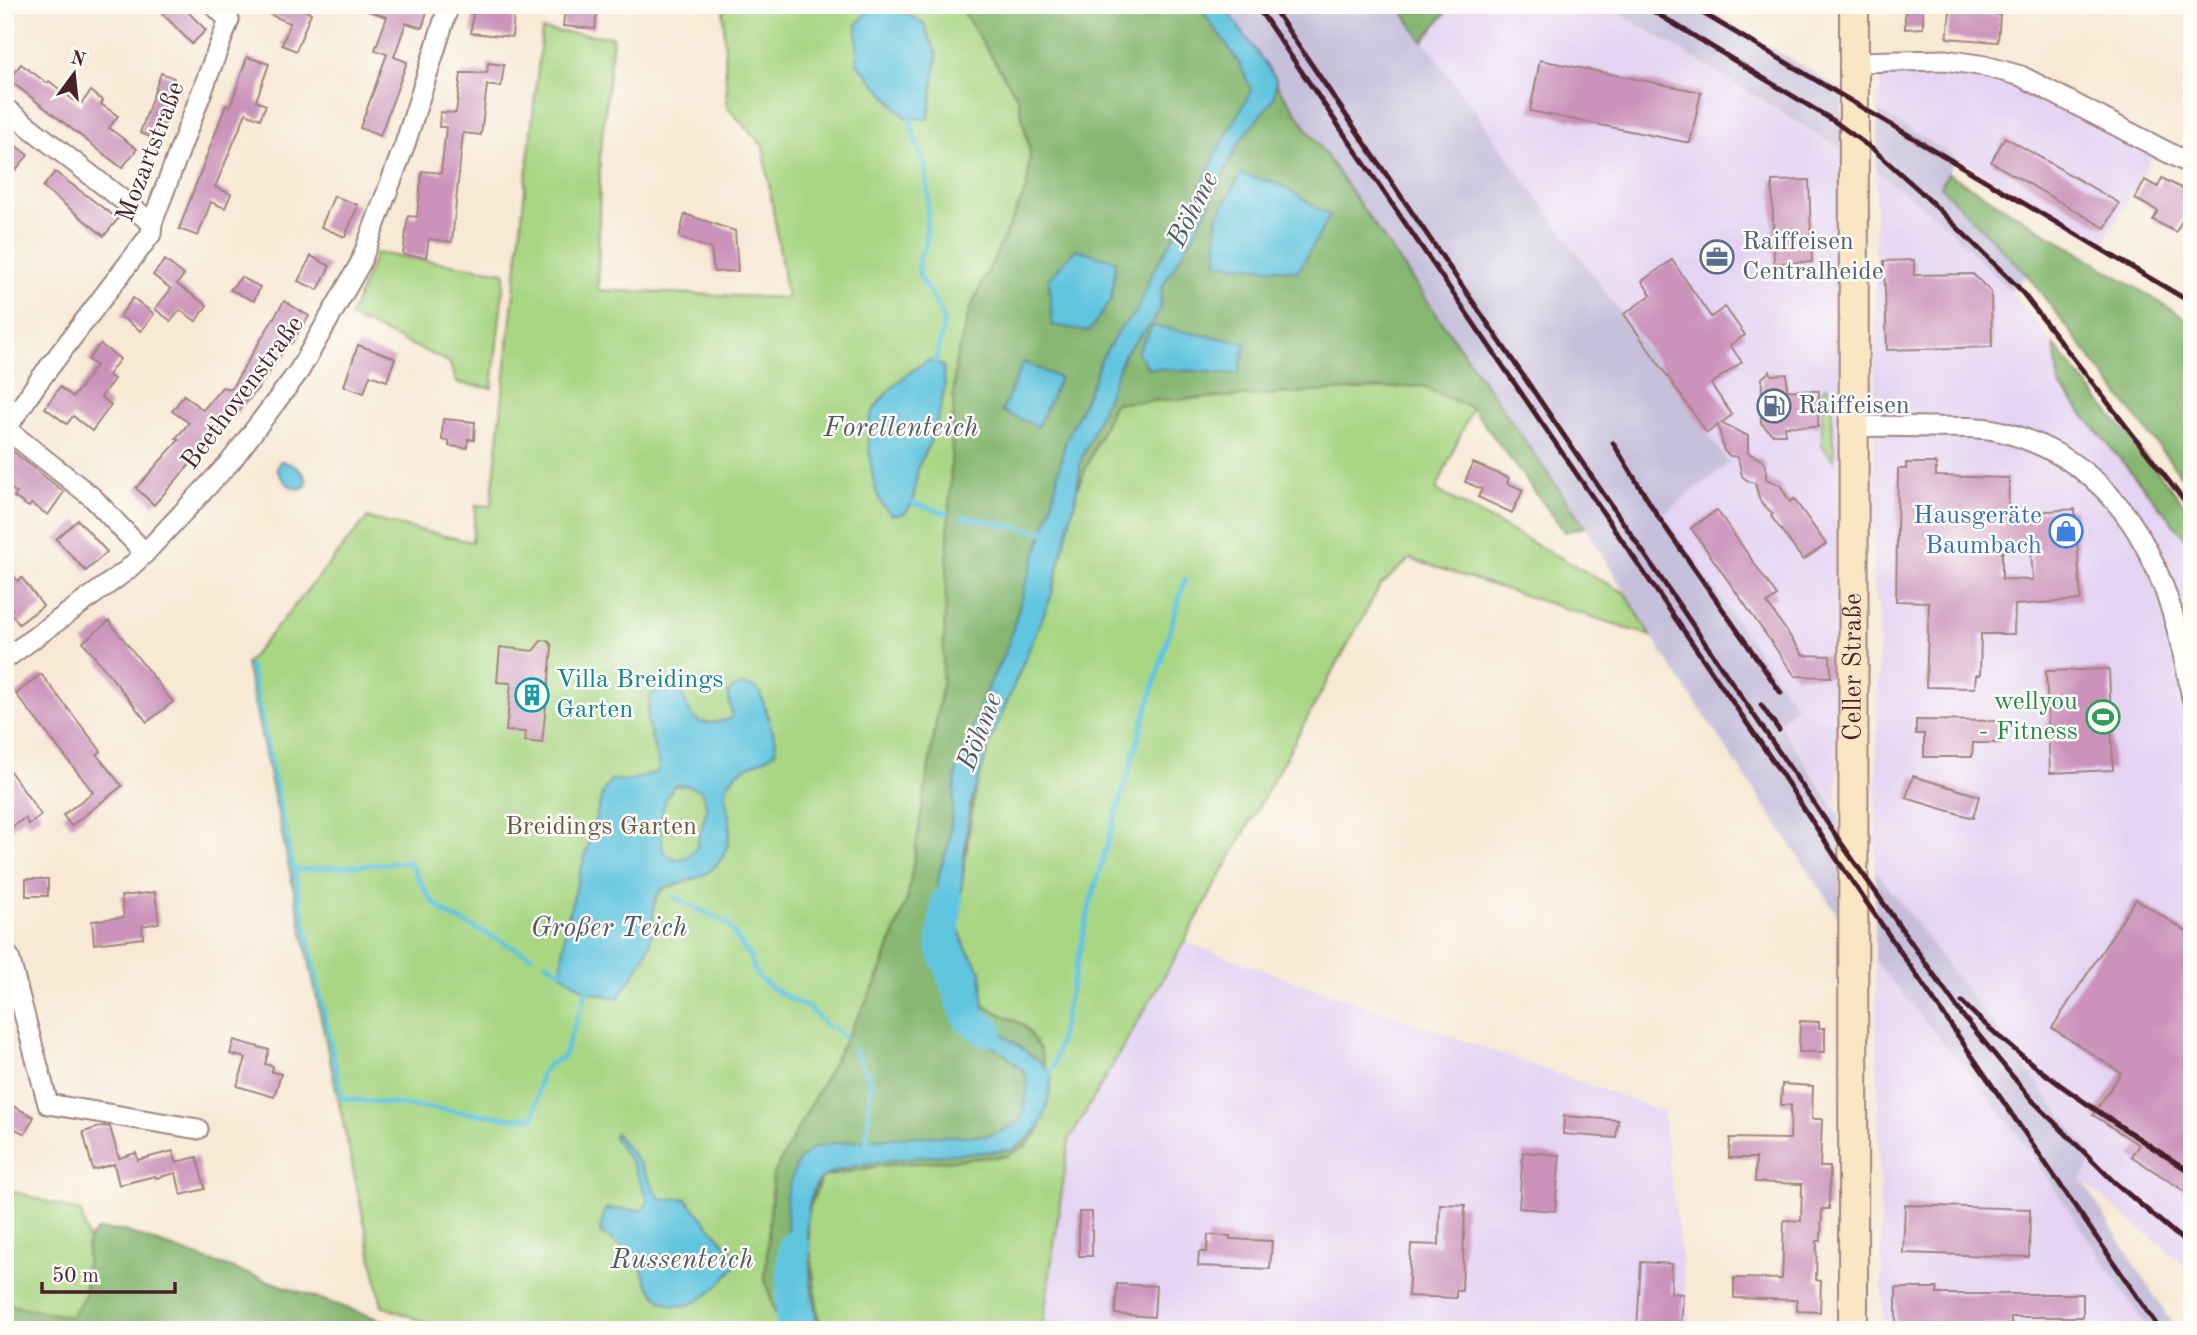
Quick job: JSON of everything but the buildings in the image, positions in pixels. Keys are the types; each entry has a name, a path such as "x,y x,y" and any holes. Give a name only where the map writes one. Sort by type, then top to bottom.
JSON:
{"main road":[{"name":"Celler Straße","path":"1853,1330 1854,5"}],"street":[{"name":"Mozartstraße","path":"6,428 151,234 152,223 229,20 215,5"},
{"name":"Beethovenstraße","path":"5,659 126,571 145,553 231,461 299,371 360,264 405,144 449,5"},
{"path":"1854,62 1945,60 1985,66 2021,76 2192,165"},
{"path":"5,108 152,223"},
{"path":"1855,426 1976,428 1996,431 2052,450 2094,479 2130,517 2152,555 2168,597 2192,698"},
{"path":"6,428 92,497 145,553"},
{"path":"5,953 9,957 48,1104 198,1129"}],"shaded area":[{"path":"1221,5 1398,5 1729,463 1662,515 1796,706 1779,723 1840,816 1841,920 1651,636 1585,526"},
{"path":"1452,5 1605,5 1843,150 1837,809 1779,722 1795,705 1661,515 1728,462 1423,41"},
{"path":"1606,5 1700,5 1842,90 1843,150"},
{"path":"1880,68 1944,68 2015,82 2154,154 2103,244 1878,110"},
{"path":"1878,110 1956,157 1942,187 2027,275 2010,291 1941,221 1876,171"},
{"path":"1876,171 1941,221 2010,291 2054,345 2059,385 2192,546 2192,1271 2081,1180 2093,1156 1875,870 1879,611 1873,584"},
{"path":"1875,870 2093,1156 2082,1180 2176,1330 2149,1330 2015,1130 1875,961"},
{"path":"1184,942 1663,1111 1690,1330 1042,1330 1069,1140"},
{"path":"1875,961 2015,1130 2149,1330 1883,1330"}],"green space":[{"name":"Breidings Garten","path":"723,5 959,5 1018,98 1030,152 1027,188 970,309 942,685 908,896 765,1279 780,1330 447,1330 382,1306 246,664 367,518 472,542 476,505 491,506 542,30 613,37 600,157 598,290 787,298 763,146 727,107"},
{"path":"959,5 1221,5 1585,527 1565,532 1472,408 1421,386 1114,403 1067,512 978,769 952,949 972,1000 1024,1025 1040,1049 1049,1082 1039,1131 1026,1146 1006,1156 879,1166 822,1177 806,1217 820,1330 780,1330 765,1279 773,1175 879,977 908,896 942,685 955,364 970,309 1027,188 1030,152 1018,98"},
{"path":"1398,5 1452,5 1423,41"},
{"path":"1948,173 2192,322 2192,490 2027,275 1941,187"},
{"path":"376,253 505,272 492,388 457,383 449,362 350,317"},
{"path":"2054,345 2192,514 2192,546 2059,385"},
{"path":"1826,385 1831,394 1834,461 1822,445 1822,391"},
{"path":"1421,386 1472,408 1436,490 1625,593 1651,636 1410,559 1380,586 1184,942 1069,1140 1042,1330 996,1330 994,1327 989,1330 820,1330 806,1217 821,1177 879,1166 972,1000 952,949 978,769 1067,512 1114,403"},
{"path":"5,1189 81,1212 88,1240 85,1295 71,1317 5,1304"},
{"path":"97,1230 124,1231 410,1330 5,1330 5,1304 71,1317 85,1295 88,1240"}],"water":[{"path":"873,5 889,5 923,22 937,55 929,119 906,118 857,63 857,24"},
{"path":"1198,5 1223,5 1276,79 1274,98 1240,141 1193,236 1162,287 1160,309 1153,322 1125,353 1081,460 1076,497 1051,597 992,738 969,809 958,925 964,945 981,971 985,1021 1040,1062 1052,1075 1043,1120 1032,1136 1011,1150 877,1162 850,1167 830,1174 818,1182 811,1195 807,1232 818,1330 798,1330 797,1305 790,1281 786,1197 800,1159 814,1148 834,1143 914,1136 988,1136 1015,1126 1022,1118 1028,1084 1024,1071 985,1042 968,1025 961,989 941,938 936,898 939,874 949,843 956,773 984,696 1008,645 1050,513 1064,446 1100,361 1121,327 1136,313 1152,274 1193,203 1217,152 1251,91 1236,58"},
{"path":"1241,174 1279,184 1330,216 1298,271 1217,263 1217,217"},
{"path":"1076,249 1116,261 1111,300 1089,331 1052,325 1049,279"},
{"path":"1153,326 1246,343 1238,374 1148,368 1137,352"},
{"name":"Forellenteich","path":"929,360 943,366 945,386 936,429 918,467 913,503 904,514 892,515 880,501 874,484 869,422 877,404 885,395"},
{"path":"1023,362 1060,378 1038,427 1002,411"},
{"path":"280,461 298,468 304,475 307,484 303,488 294,488 281,477 277,469"},
{"name":"Großer Teich","path":"741,685 756,688 760,692 776,742 775,752 740,771 730,781 726,796 730,832 724,854 711,870 703,875 662,889 658,894 648,949 618,998 587,991 561,974 566,924 603,792 611,780 629,781 657,772 659,767 647,720 650,695 665,687 680,689 692,715 709,723 730,719 732,716 728,693","holes":["685,785 701,790 707,808 696,849 686,858 674,860 663,851 661,817 665,801 674,786"]},
{"name":"Russenteich","path":"615,1133 637,1160 661,1200 685,1198 736,1256 737,1264 699,1301 676,1306 665,1302 650,1288 632,1254 600,1232 605,1209 643,1210 648,1200 632,1163 614,1138"}],"waterway":[{"path":"912,119 912,130 926,167 928,196 926,245 919,258 919,275 940,310 944,324 935,362"},
{"path":"913,503 946,513"},
{"path":"963,517 1048,533"},
{"path":"1046,1077 1054,1066 1091,900 1185,579"},
{"path":"250,666 342,1098 512,1118 534,1117 541,1074 548,1065 563,1057 580,1011"},
{"path":"297,870 409,862 431,900 447,914 531,956"},
{"path":"674,897 727,923 749,956 757,976 773,989 810,1009 827,1026"},
{"name":"Böhme","path":"947,901 942,947 968,1017 987,1031"},
{"path":"546,963 561,971"},
{"path":"583,1002 587,991"},
{"path":"834,1028 845,1038"},
{"path":"854,1049 871,1082 866,1147"},
{"name":"Böhme","path":"794,1247 791,1316 796,1330"}],"railway":[{"path":"1256,5 2160,1330"},
{"path":"1271,5 1841,843 1963,1016 2032,1100 2113,1181 2192,1248"},
{"path":"1643,5 1834,121 1875,151 1921,192 2018,287 2192,511"},
{"path":"1689,5 2192,303"},
{"path":"1613,443 1659,518 1781,693"},
{"path":"1761,705 1779,730"},
{"path":"1962,1002 2043,1072 2192,1173"}],"place":[{"name":"Raiffeisen Centralheide","path":"1717,257"},
{"name":"Raiffeisen","path":"1774,406"},
{"name":"Hausgeräte Baumbach","path":"2066,531"},
{"name":"Villa Breidings Garten","path":"532,695"},
{"name":"wellyou - Fitness","path":"2103,717"}]}
